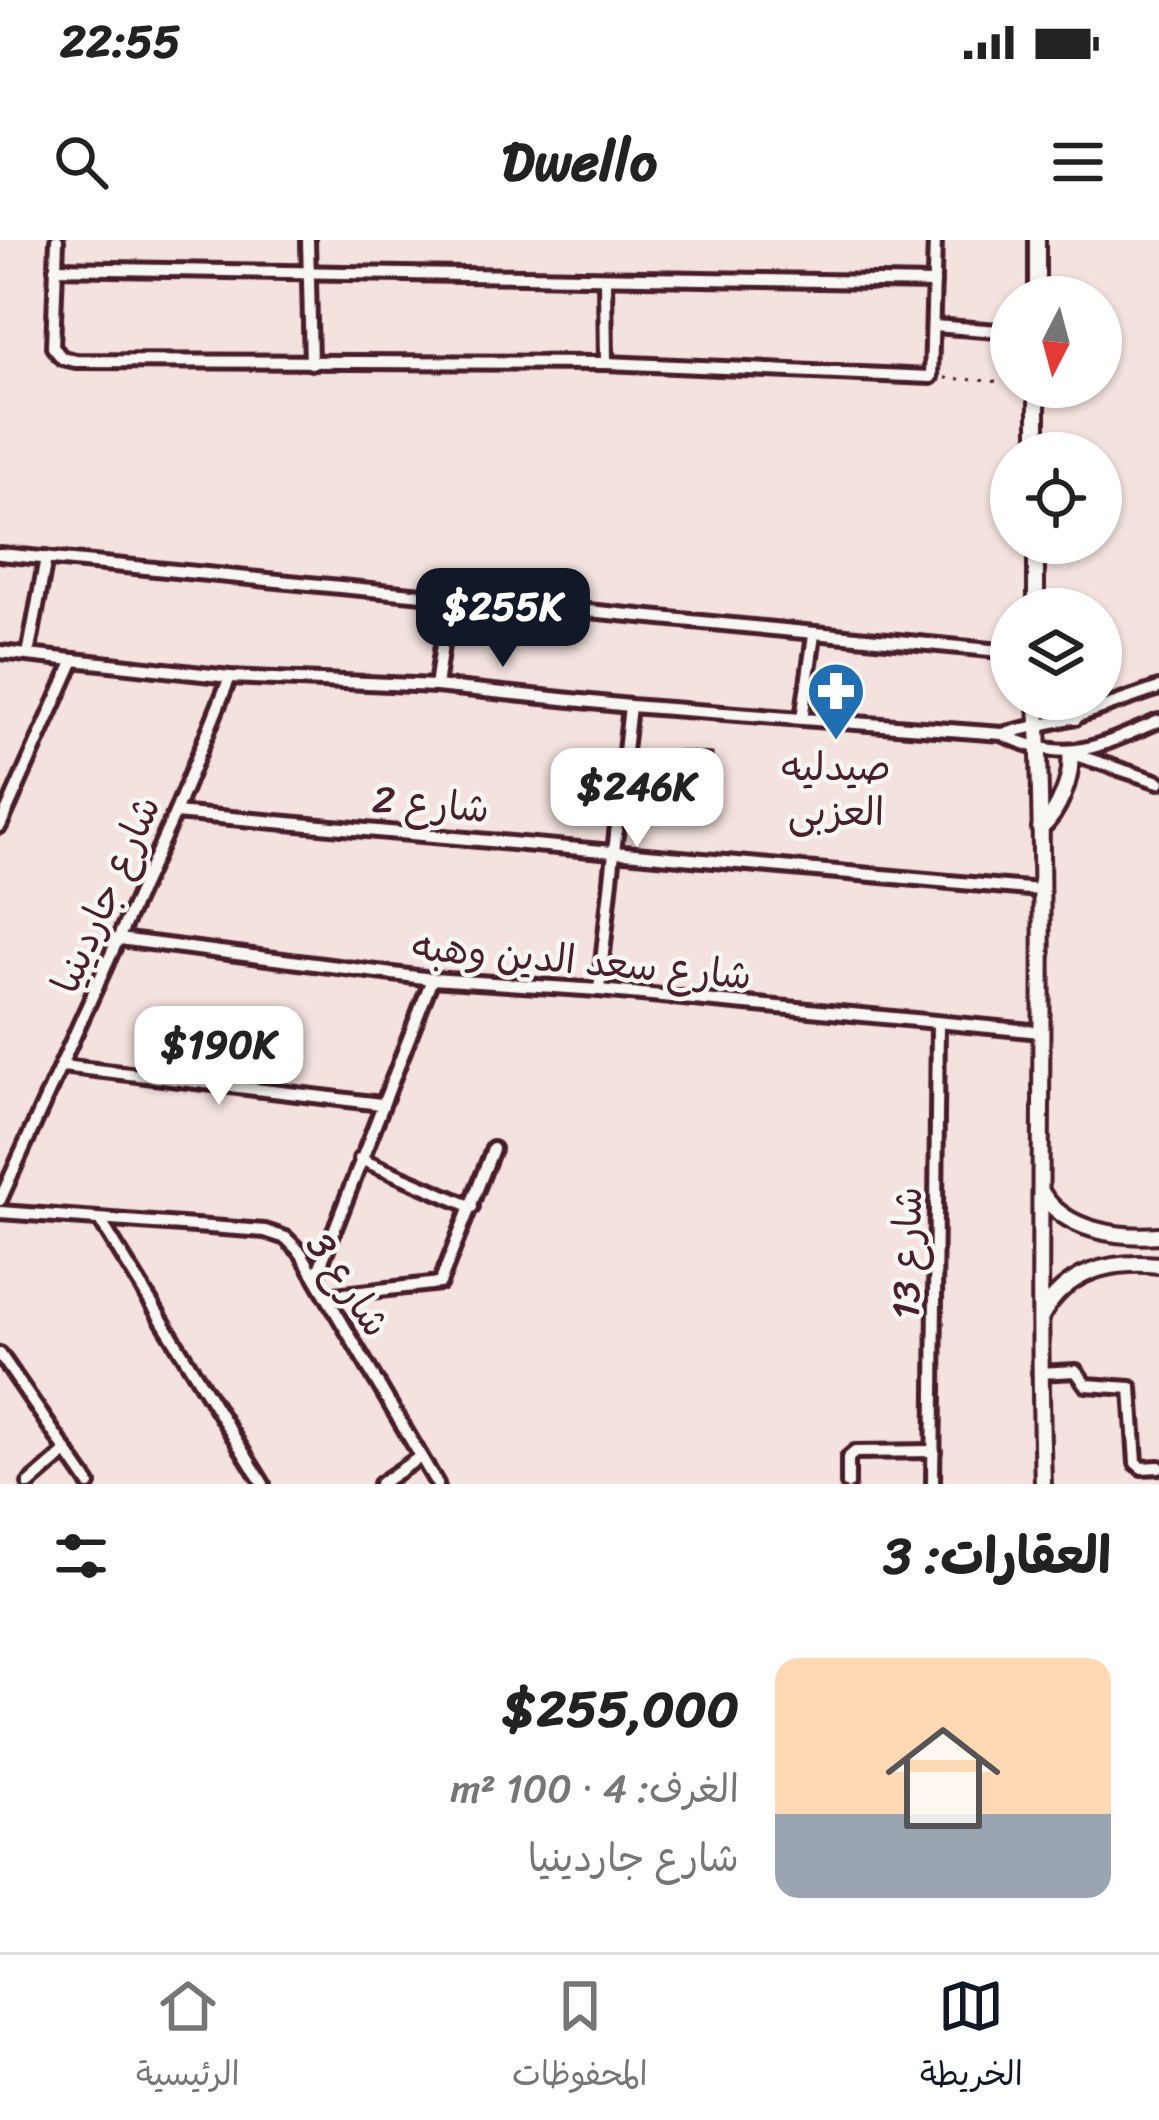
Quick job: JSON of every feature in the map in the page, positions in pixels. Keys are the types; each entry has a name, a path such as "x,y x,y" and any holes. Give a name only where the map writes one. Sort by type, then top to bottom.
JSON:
{"street":[{"path":"57,240 53,346 62,358 76,361 606,363 931,377 934,240"},
{"path":"308,240 310,363"},
{"path":"1037,240 1037,276"},
{"path":"56,268 934,283"},
{"path":"605,279 606,363"},
{"path":"934,326 990,330"},
{"path":"0,554 990,650"},
{"path":"28,655 46,558"},
{"path":"436,686 448,597"},
{"path":"802,718 814,634"},
{"path":"0,652 230,676 436,686 1002,734 1159,782"},
{"path":"0,826 74,660"},
{"name":"شارع جاردينيا","path":"0,1199 175,813 230,676"},
{"path":"1122,701 1159,688"},
{"path":"599,990 630,706"},
{"path":"1038,720 1038,1324 1043,1484"},
{"path":"1002,734 1063,720"},
{"path":"1070,753 1159,721"},
{"path":"1040,829 1052,816 1069,774 1070,753"},
{"name":"شارع 2","path":"175,813 1040,890"},
{"name":"شارع سعد الدين وهبه","path":"119,939 432,979 1041,1032"},
{"path":"316,1277 432,979"},
{"name":"شارع 13","path":"933,1484 938,1023"},
{"path":"62,1066 381,1104"},
{"path":"327,1296 440,1283 493,1149"},
{"path":"360,1159 472,1207"},
{"path":"0,1163 14,1168"},
{"path":"1040,1188 1056,1209 1081,1225 1109,1234 1159,1235"},
{"name":"شارع 3","path":"0,1212 276,1234 294,1245 436,1484"},
{"path":"100,1220 263,1484"},
{"path":"1038,1324 1051,1300 1083,1274 1110,1265 1159,1265"},
{"path":"0,1354 88,1484"},
{"path":"1040,1373 1078,1372 1084,1385 1131,1388 1136,1462 1142,1468 1159,1467"},
{"path":"29,1484 67,1451"},
{"path":"848,1484 848,1458 854,1452 934,1451"},
{"path":"380,1484 420,1457"}],"path":[{"path":"931,377 990,381"}],"building":[{"path":"680,751 712,754 712,794 676,790"}],"place":[{"name":"صيدليه العزبى","path":"836,742"}]}
